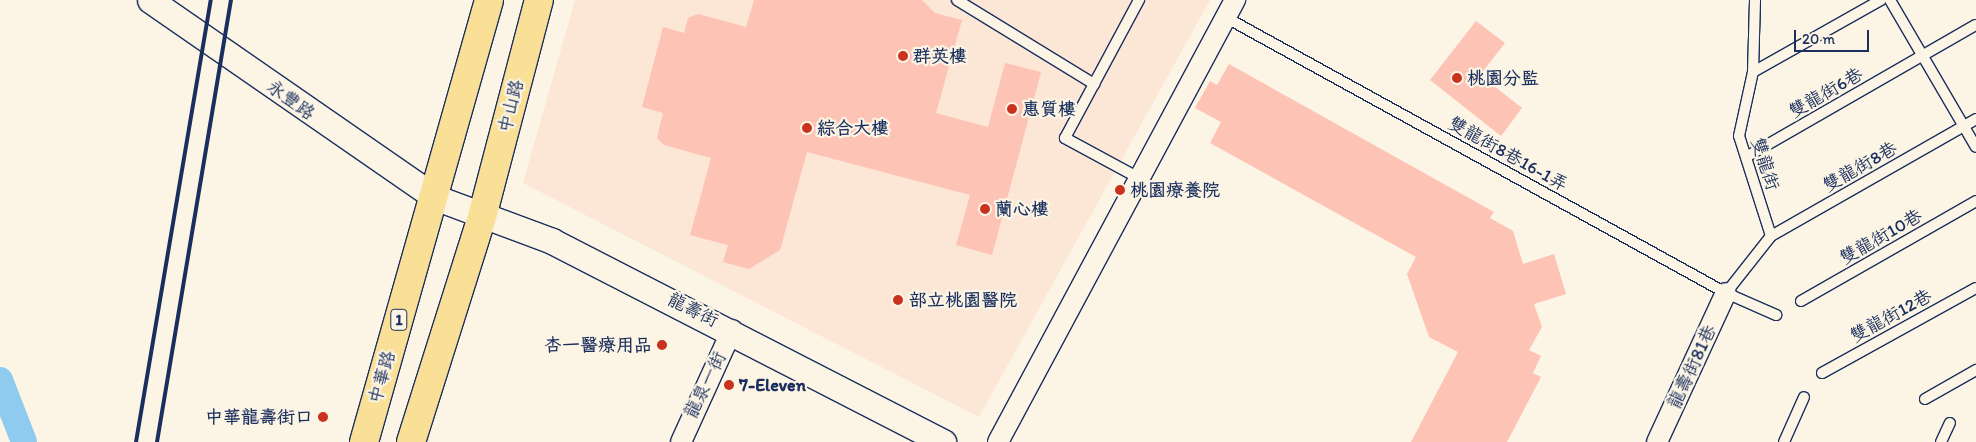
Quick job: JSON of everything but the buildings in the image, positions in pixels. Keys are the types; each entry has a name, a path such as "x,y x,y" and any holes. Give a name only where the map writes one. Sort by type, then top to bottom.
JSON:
{"main road":[{"name":"1","path":"434,197 489,0"},
{"name":"中山路","path":"483,213 539,0"},
{"name":"中華路","path":"364,442 434,197"},
{"path":"411,442 483,213"}],"street":[{"name":"永豐路","path":"150,0 434,197"},
{"path":"998,442 1137,177 1230,9"},
{"name":"龍壽街","path":"434,197 483,213 552,241 732,330 943,442"},
{"name":"龍壽街81巷","path":"1657,442 1726,293"},
{"name":"龍泉一街","path":"681,442 732,330"}],"lane":[{"path":"957,0 1094,84"},
{"path":"1137,177 1065,138 1139,0"},
{"name":"雙龍街","path":"1755,0 1753,72 1739,136 1771,236"},
{"path":"1753,72 1881,0"},
{"path":"1890,0 1976,147"},
{"name":"雙龍街8巷16-1弄","path":"1230,9 1726,293 1776,314"},
{"name":"雙龍街6巷","path":"1746,157 1976,25"},
{"name":"雙龍街8巷","path":"1771,236 1976,119"},
{"name":"雙龍街10巷","path":"1801,301 1976,201"},
{"path":"1726,293 1771,236"},
{"name":"雙龍街12巷","path":"1822,373 1976,288"},
{"path":"1925,399 1976,370"},
{"path":"1784,442 1804,397"},
{"path":"1941,442 1950,423"}],"shaded area":[{"name":"部立桃園醫院","path":"575,0 1210,0 979,417 523,183"}],"waterway":[{"path":"0,380 24,442"}],"railway":[{"path":"136,442 211,0"},
{"path":"157,442 231,0"}],"place":[{"name":"群英樓","path":"903,56"},
{"name":"桃園分監","path":"1457,78"},
{"name":"惠質樓","path":"1012,109"},
{"name":"綜合大樓","path":"807,128"},
{"name":"桃園療養院","path":"1120,190"},
{"name":"蘭心樓","path":"985,209"},
{"name":"部立桃園醫院","path":"898,300"},
{"name":"杏一醫療用品","path":"662,345"},
{"name":"7-Eleven","path":"729,385"},
{"name":"中華龍壽街口","path":"323,417"}]}
